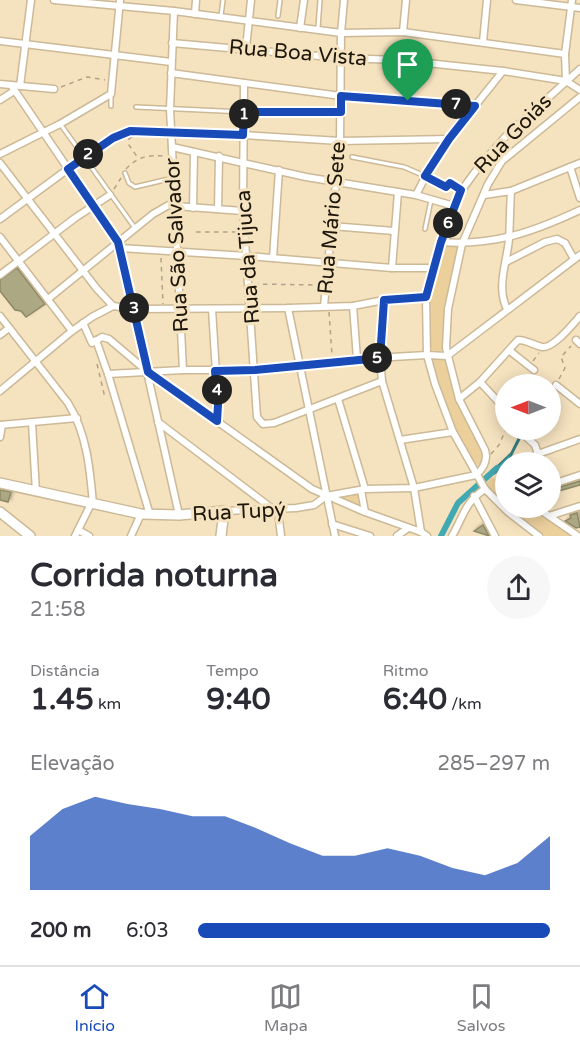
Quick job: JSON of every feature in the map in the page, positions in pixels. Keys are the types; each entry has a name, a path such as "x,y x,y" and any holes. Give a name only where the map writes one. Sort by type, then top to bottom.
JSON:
{"street":[{"path":"0,100 15,88 25,44 31,0"},
{"path":"54,0 119,4 341,33 403,32 565,54"},
{"path":"159,10 160,0"},
{"path":"195,14 196,0"},
{"path":"246,48 252,0"},
{"path":"300,28 304,0"},
{"name":"Rua Mário Sete","path":"326,306 325,285 340,141 341,33 344,0"},
{"path":"403,32 406,0"},
{"path":"483,42 487,0"},
{"path":"516,0 572,3 580,8"},
{"path":"572,3 565,54 566,81 580,90"},
{"path":"0,154 42,134 111,94 119,4"},
{"name":"Rua São Salvador","path":"174,11 170,110 183,370"},
{"path":"0,41 171,62"},
{"name":"Rua Boa Vista","path":"172,43 342,58 398,60 503,71 566,81"},
{"name":"Rua Goiás","path":"539,536 508,512 484,487 453,432 427,355 426,297 441,242 461,190 506,136 580,69"},
{"path":"416,195 425,176 449,139 503,71"},
{"path":"171,73 341,96 475,106"},
{"name":"Rua da Tijuca","path":"244,83 243,211 257,417 259,421 268,424 308,411"},
{"path":"0,84 15,88 54,89"},
{"path":"15,88 42,134 119,245 179,515"},
{"name":"Rua Goiás","path":"462,244 494,173 506,156 580,97"},
{"path":"0,219 113,138 134,131 340,141 449,139"},
{"path":"172,147 279,170 416,195 454,206"},
{"path":"193,208 194,152"},
{"path":"218,209 219,156"},
{"path":"0,163 83,271 113,306"},
{"path":"484,195 511,191 580,163"},
{"path":"570,167 580,198"},
{"path":"273,258 279,170"},
{"path":"507,309 502,299 501,289 509,238 511,191"},
{"path":"392,268 398,192"},
{"path":"0,275 54,233 110,195"},
{"path":"48,299 119,245 135,228 174,204 193,208 243,211"},
{"path":"441,242 462,244 509,238 580,210"},
{"path":"331,226 394,231"},
{"path":"0,237 72,331"},
{"path":"108,375 183,370 255,370 357,359 447,356 577,257 565,243 557,239 545,242 506,262"},
{"path":"462,244 448,309 447,356 459,399 487,457 477,477"},
{"path":"119,245 177,253 247,256 392,268 433,268"},
{"path":"0,391 72,331 113,306 134,309 288,308 353,306 384,300 426,297"},
{"path":"384,300 380,358 382,381 414,488 424,534"},
{"path":"353,306 357,359"},
{"path":"288,308 335,536"},
{"path":"212,309 217,421"},
{"path":"0,316 37,362 77,418 82,430 92,504 77,533 89,536"},
{"path":"459,399 480,381 518,340 544,347 551,344 580,316"},
{"path":"83,323 108,375 146,514 131,536"},
{"path":"0,335 9,328"},
{"path":"94,342 102,337 109,339 148,372 312,489 424,534"},
{"path":"510,351 531,368"},
{"path":"308,411 382,381"},
{"path":"480,381 495,398"},
{"path":"561,389 580,404"},
{"path":"338,399 363,489 365,512"},
{"path":"0,437 1,425 77,418"},
{"path":"158,422 276,511 281,536"},
{"path":"32,423 36,492"},
{"path":"400,440 453,432"},
{"path":"544,452 580,440"},
{"path":"561,481 580,475"},
{"name":"Rua Tupý","path":"0,483 146,514 179,515 276,511 314,505 326,496 363,489 414,488 477,477"},
{"path":"452,536 462,513 474,496 484,487"},
{"path":"474,496 495,536"},
{"path":"561,512 580,506"},
{"path":"0,512 30,536"},
{"path":"221,536 224,512"},
{"path":"552,518 579,535"},
{"path":"0,520 12,520"},
{"path":"332,524 370,536"},
{"path":"397,536 408,528"}],"lane":[{"path":"220,18 223,0"},
{"path":"278,16 280,0"},
{"path":"317,30 320,0"},
{"path":"111,94 111,106"},
{"path":"136,107 244,112 341,112"},
{"path":"60,124 135,228"},
{"path":"352,158 404,167 425,176"},
{"path":"125,173 129,183 135,187 173,178"},
{"path":"425,229 431,200"}],"path":[{"path":"54,89 87,77 112,81"},
{"path":"134,131 134,137 129,139 129,145 138,159"},
{"path":"110,195 127,167 138,159 149,155 172,157"},
{"path":"425,176 446,187 450,183 461,190"},
{"path":"196,232 245,232"},
{"path":"161,251 163,309"},
{"path":"248,284 325,285"},
{"path":"326,306 333,362"},
{"path":"561,376 565,368 561,357 579,343"},
{"path":"531,368 544,347"},
{"path":"98,365 105,398"},
{"path":"487,457 501,440"}],"shaded area":[{"path":"446,243 456,245 457,248 446,309 444,348 439,353 432,350 430,345 431,296"},
{"path":"437,358 447,362 457,402 483,452 482,465 472,464 453,428 433,362 433,359"},
{"path":"491,478 495,478 495,495 485,484"},
{"path":"361,490 365,512 326,496"},
{"path":"521,518 548,518 573,536 545,536"}],"building":[{"path":"17,268 45,304 26,317 21,311 15,310 0,291 0,280"},
{"path":"580,481 580,485 561,490 561,487"},
{"path":"0,490 11,492 8,502 0,500"},
{"path":"577,513 580,527 576,528 565,521 571,518 570,515"},
{"path":"483,525 489,536 474,531"}],"waterway":[{"path":"441,536 458,503 495,470"}],"route":[{"path":"341,96 408,101 475,106 449,139 425,176 446,187 450,183 461,190 441,242 426,297 384,300 380,358 255,370 215,371 217,421 148,372 118,242 68,169 113,138 130,131 243,135 244,112 341,112 341,96"}]}
